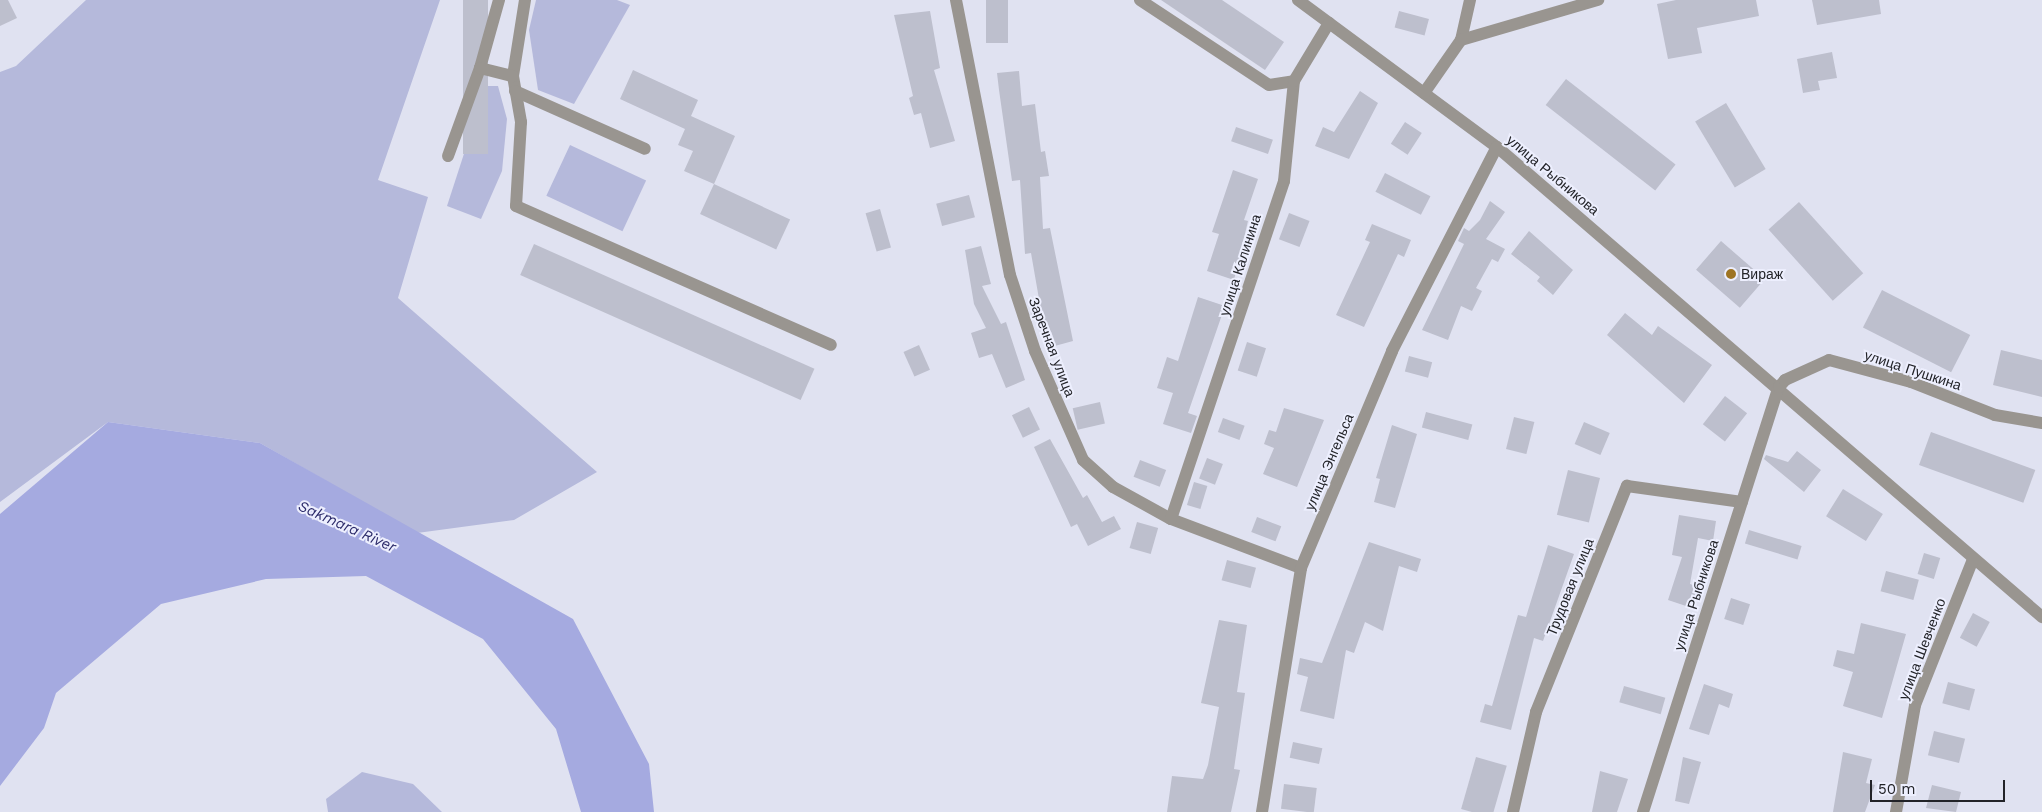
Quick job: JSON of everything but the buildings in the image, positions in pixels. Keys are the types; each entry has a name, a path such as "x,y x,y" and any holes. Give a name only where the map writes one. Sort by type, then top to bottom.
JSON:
{"street":[{"path":"448,156 480,68 499,0"},
{"path":"525,0 513,76 521,122 516,206 830,345"},
{"name":"Заречная улица","path":"956,0 1010,275 1035,351 1083,460 1113,487 1171,519 1301,568"},
{"path":"1140,0 1269,85 1294,81"},
{"name":"улица Рыбникова","path":"1298,0 1497,147 1779,386 1973,559 2042,617"},
{"path":"1424,93 1461,40 1470,0"},
{"path":"1461,40 1598,0"},
{"name":"улица Калинина","path":"1171,519 1284,181 1294,81 1329,23"},
{"path":"480,68 513,76"},
{"path":"515,91 645,149"},
{"name":"улица Энгельса","path":"1262,812 1301,568 1392,350 1497,147"},
{"name":"улица Пушкина","path":"1779,386 1828,360 1911,382 1995,415 2042,423"},
{"name":"улица Рыбникова","path":"1643,812 1779,386"},
{"name":"Трудовая улица","path":"1513,812 1536,712 1627,486 1742,502"},
{"name":"улица Шевченко","path":"1896,812 1916,705 1973,559"}],"shaded area":[{"path":"86,0 440,0 378,180 428,197 398,298 597,472 514,520 417,533 260,443 108,422 0,502 0,72 16,66"},
{"path":"536,0 617,0 630,5 574,104 538,90 529,30"},
{"path":"486,86 498,86 507,119 502,171 481,219 447,206"},
{"path":"570,145 646,180 622,231 546,196"},
{"path":"362,772 413,784 442,812 328,812 326,799"}],"water":[{"name":"Sakmara River","path":"108,422 260,443 573,619 649,764 654,812 581,812 556,729 483,639 366,576 266,579 161,604 56,693 44,728 0,786 0,514"}],"place":[{"name":"Вираж","path":"1731,274"}]}
